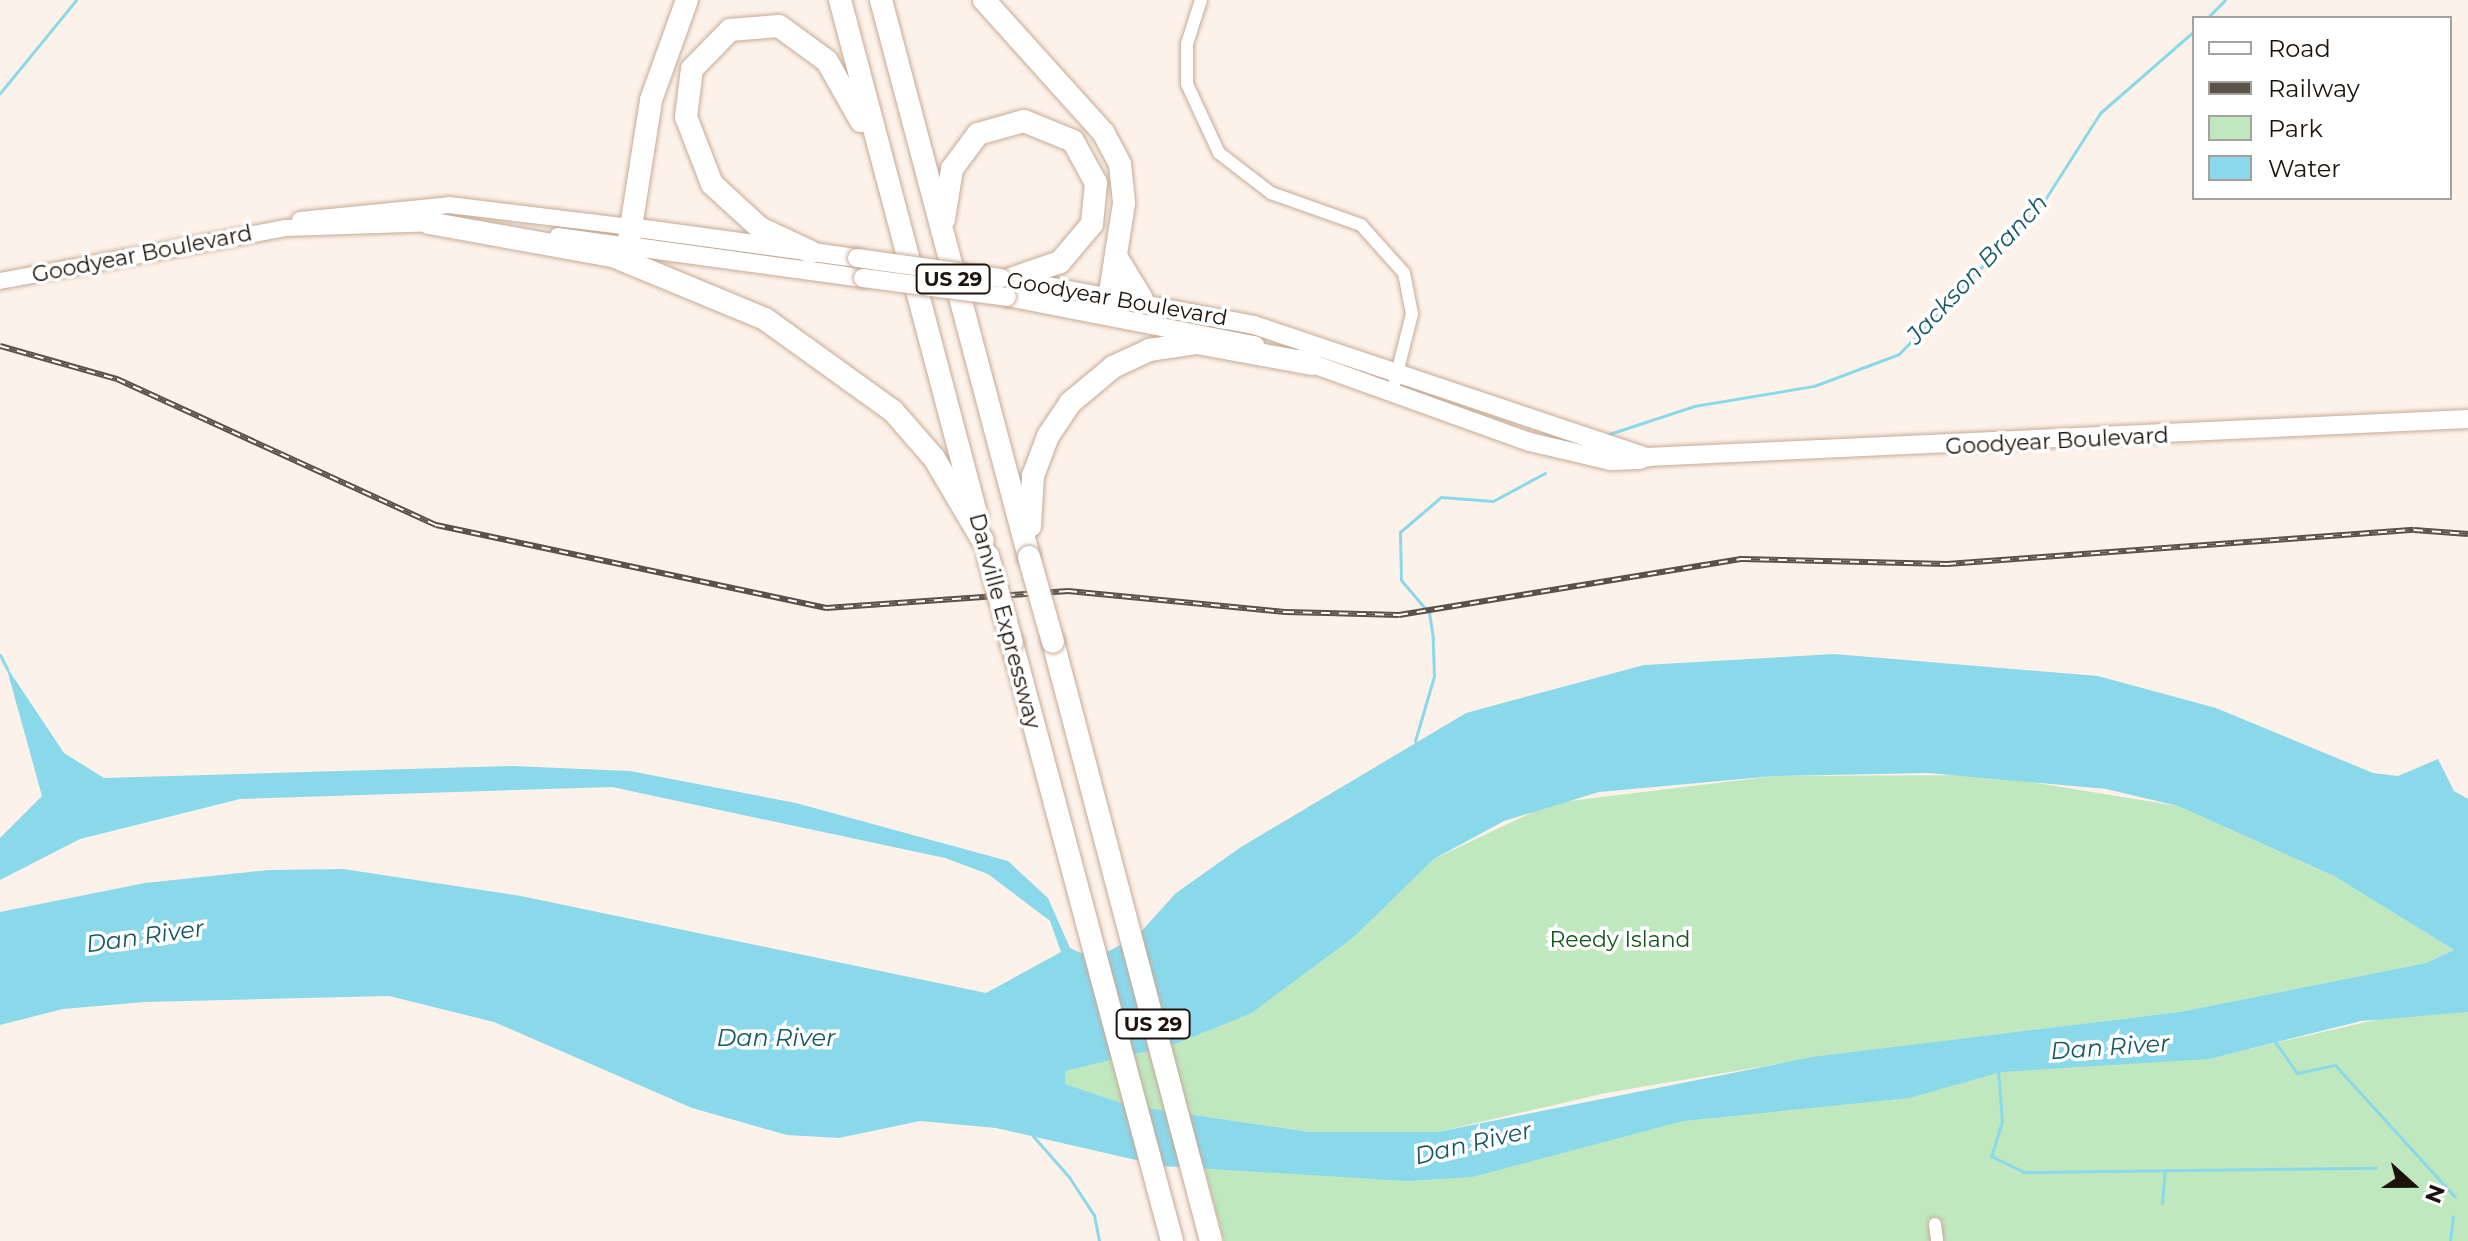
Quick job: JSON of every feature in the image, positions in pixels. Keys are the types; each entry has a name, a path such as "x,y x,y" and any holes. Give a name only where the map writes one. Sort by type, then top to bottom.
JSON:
{"highway":[{"path":"629,236 651,100 687,0"},
{"name":"Danville Expressway","path":"840,0 1172,1241"},
{"name":"Danville Expressway","path":"881,0 943,244 1053,642 1211,1241"},
{"path":"984,0 1114,148 1124,182 1117,258 1108,302"},
{"path":"811,252 739,212 704,171 685,101 692,69 708,45 730,30 764,23 812,44 852,99 888,185"},
{"path":"943,244 947,184 969,143 1000,124 1051,127 1090,162 1096,211 1085,236 1060,262 1007,285"},
{"path":"429,223 613,256 765,319 893,411 934,458 986,548"},
{"path":"1117,258 1142,299"},
{"path":"1029,554 1040,455 1070,403 1099,375 1149,350 1197,343 1312,364"}],"main road":[{"name":"Goodyear Boulevard","path":"629,236 857,258 1108,302 1312,364 1553,449 1611,461 2468,419"},
{"name":"Goodyear Boulevard","path":"629,236 863,278 1007,285"},
{"name":"Goodyear Boulevard","path":"1108,302 1142,299 1254,325 1647,457"}],"street":[{"path":"1201,0 1186,68 1199,123 1219,153 1256,185 1344,216 1385,245 1411,302 1392,393"},
{"name":"Goodyear Boulevard","path":"0,281 285,228 374,208 449,205 629,236"},
{"name":"Goodyear Boulevard","path":"285,228 429,223 629,236"},
{"path":"1935,1224 1937,1241"}],"green space":[{"name":"Reedy Island","path":"1988,775 2178,806 2334,876 2454,950 2426,963 2179,1012 1824,1056 1606,1093 1437,1132 1310,1132 1127,1105 1065,1085 1065,1071 1252,1013 1354,937 1434,859 1552,803 1775,776"},
{"path":"2468,1010 2468,1241 1224,1241 1203,1162 1657,1121 1998,1070 2215,1057 2388,1017"}],"water":[{"name":"Dan River","path":"1834,654 2098,676 2216,708 2373,773 2398,776 2438,759 2454,791 2468,799 2468,1012 2361,1021 2209,1059 2001,1072 1909,1098 1683,1121 1472,1177 1407,1181 1162,1166 996,1128 920,1121 839,1138 787,1135 692,1108 494,1022 389,996 145,1002 63,1009 0,1025 0,912 145,883 269,870 343,869 521,896 986,993 1061,952 1050,921 988,874 945,858 612,787 240,799 80,839 0,880 0,838 42,796 6,666 64,753 104,778 512,766 630,771 796,803 1008,861 1048,898 1070,948 1081,953 1109,951 1137,936 1176,893 1241,847 1466,713 1644,665","holes":["1928,773 2106,789 2178,806 2334,876 2454,950 2426,963 2179,1012 1812,1057 1437,1132 1310,1132 1127,1105 1065,1084 1065,1071 1172,1045 1252,1013 1354,937 1434,859 1504,821 1599,792 1775,776"]}],"waterway":[{"path":"0,93 76,0"},
{"name":"Jackson Branch","path":"2209,16 2225,0"},
{"name":"Jackson Branch","path":"1606,435 1694,406 1814,386 1899,354 2044,201 2100,113 2192,33"},
{"name":"Jackson Branch","path":"1415,741 1434,676 1433,638 1429,613 1401,580 1400,532 1441,497 1493,501 1545,473"},
{"path":"0,655 7,669"},
{"path":"2273,1039 2297,1073 2335,1065 2455,1197"},
{"path":"1998,1070 2002,1121 1991,1156 2024,1172 2376,1168"},
{"path":"1033,1136 1069,1177 1094,1215 1099,1241"},
{"path":"2162,1203 2165,1171"},
{"path":"2450,1241 2453,1216"}],"railway":[{"path":"0,346 117,379 436,525 826,608 1068,591 1285,612 1399,615 1742,559 1947,564 2414,530 2468,534"}]}
